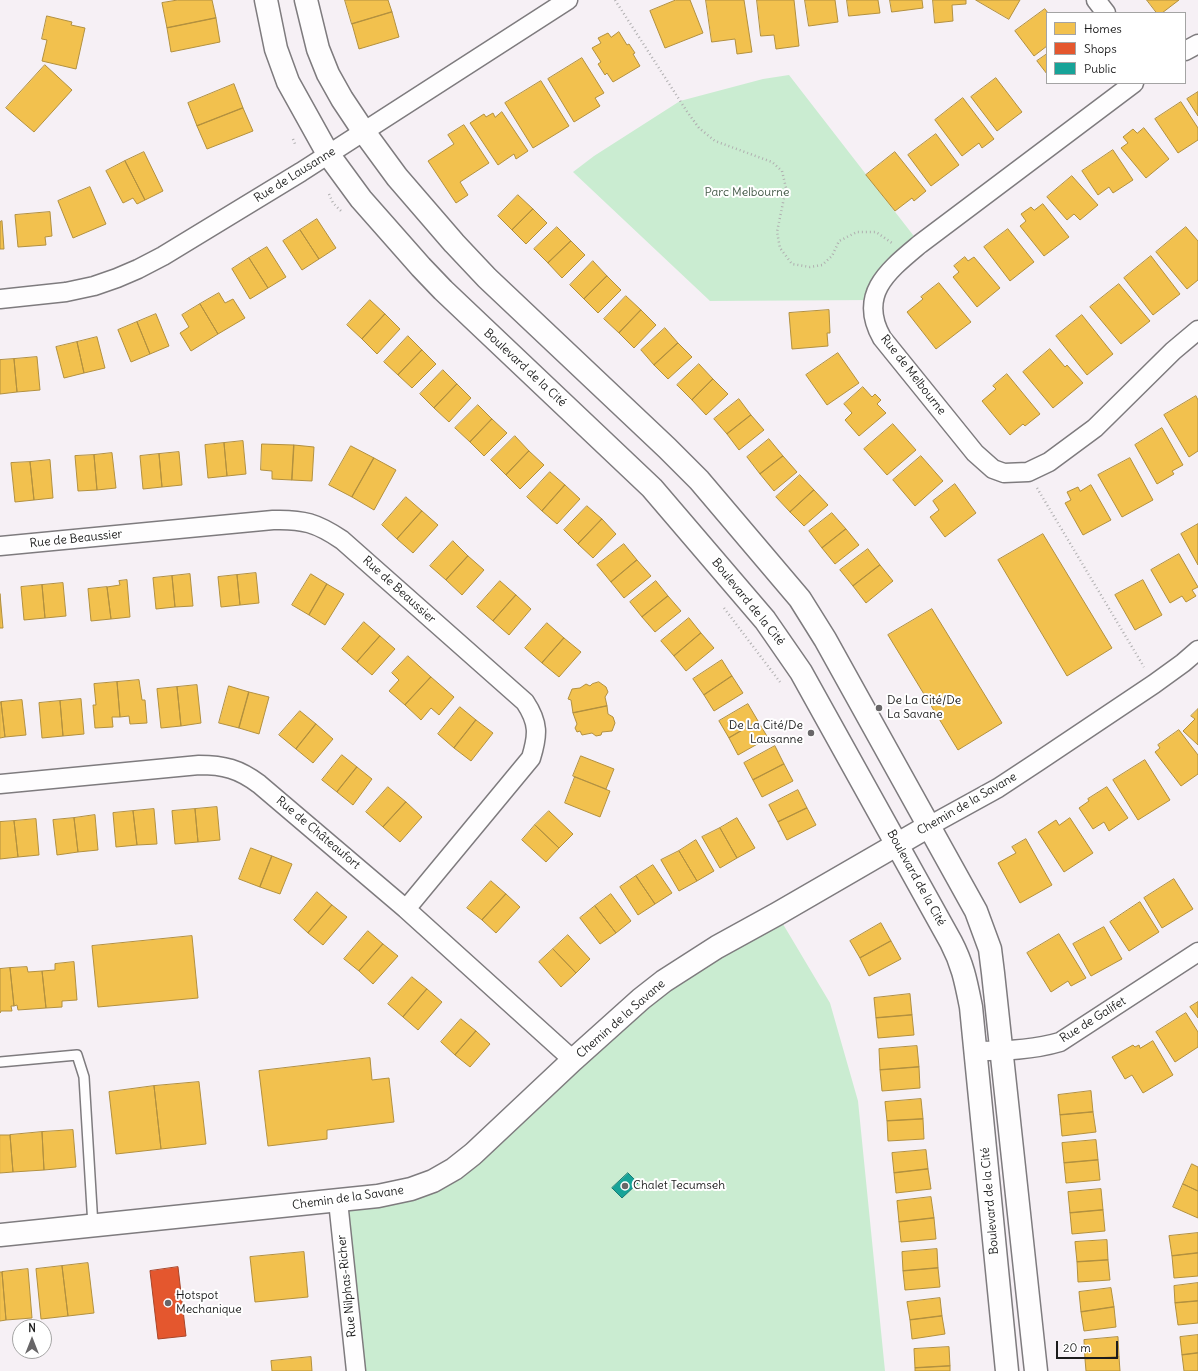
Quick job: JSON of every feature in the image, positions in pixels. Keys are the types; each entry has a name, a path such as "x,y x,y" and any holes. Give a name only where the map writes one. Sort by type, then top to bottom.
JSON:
{"street":[{"name":"Boulevard de la Cité","path":"266,0 276,49 288,82 328,154 361,199 443,290 652,488 765,620 785,647 960,960 971,1007 1007,1371"},
{"path":"306,0 318,49 328,74 342,99 364,132 397,177 454,243 487,278 699,480 800,600 825,639 976,911 983,928 991,957 1036,1371"},
{"name":"Rue de Lausanne","path":"0,299 51,294 87,287 117,278 138,269 170,252 364,132 568,0"},
{"path":"1096,0 1105,12"},
{"path":"1186,50 1198,44"},
{"name":"Rue de Melbourne","path":"1133,84 905,256 878,287 873,300 872,313 875,325 880,334 975,453 993,469 1004,473 1028,472 1049,462 1094,428 1173,350 1198,330"},
{"name":"Rue de Beaussier","path":"0,546 273,520 293,519 309,523 327,529 342,540 525,702 533,714 536,729 536,742 531,758 406,909"},
{"name":"Chemin de la Savane","path":"0,1235 338,1201 411,1190 433,1181 454,1169 473,1154 573,1060 641,999 684,968 717,947 777,914 896,844 998,788 1154,684 1198,650"},
{"name":"Rue de Châteaufort","path":"0,784 199,765 216,765 232,768 247,775 406,909 573,1060"},
{"name":"Rue de Galifet","path":"976,1051 1002,1051 1044,1047 1060,1042 1198,952"},
{"name":"Rue Nilphas-Richer","path":"338,1201 356,1371"}],"lane":[{"path":"0,1062 77,1054 84,1077 93,1226"}],"path":[{"path":"614,0 699,128 714,141 772,162 782,171 786,188 777,232 780,248 792,264 810,267 822,265 832,256 839,241 857,232 876,232 892,243 905,256"},
{"path":"326,190 333,202 344,214"},
{"path":"1028,472 1154,684"},
{"path":"723,606 782,686"}],"green space":[{"name":"Parc Melbourne","path":"789,75 920,244 873,300 710,301 573,172 594,156 680,101 763,79"},
{"path":"777,914 830,1003 858,1101 885,1371 356,1371 338,1201 433,1181 641,999"}],"building: Homes":[{"path":"178,0 212,0 216,18 167,28 162,3"},
{"path":"345,0 388,0 392,12 352,24"},
{"path":"676,0 690,0 703,33 665,48 650,11"},
{"path":"706,0 744,0 752,52 737,54 735,39 712,42"},
{"path":"757,0 794,0 799,46 776,49 774,35 761,36"},
{"path":"805,0 835,0 838,22 809,26"},
{"path":"847,0 878,0 880,13 849,16"},
{"path":"890,0 922,0 923,8 892,12"},
{"path":"933,0 966,0 966,4 952,5 953,21 935,23"},
{"path":"976,0 1020,0 1009,19"},
{"path":"1147,0 1179,0 1163,12 1156,12"},
{"path":"1045,9 1047,12 1046,12 1046,47 1034,56 1015,31"},
{"path":"392,12 399,37 359,49 352,24"},
{"path":"47,16 72,22 71,25 85,28 76,69 42,61 47,40 42,39"},
{"path":"216,18 220,42 171,52 167,28"},
{"path":"619,32 627,45 629,44 635,53 633,54 640,66 613,82 607,73 605,75 598,64 601,62 592,48 601,43 598,38 608,33 611,37"},
{"path":"1046,55 1046,73 1037,61"},
{"path":"582,58 604,93 595,98 600,106 574,122 548,79"},
{"path":"45,65 72,90 34,132 6,108"},
{"path":"996,78 1022,112 997,131 971,97"},
{"path":"541,81 569,126 533,148 505,103"},
{"path":"234,84 243,108 197,126 188,103"},
{"path":"1198,92 1198,116 1187,99"},
{"path":"963,98 994,139 982,148 979,143 962,156 935,120"},
{"path":"1181,102 1198,128 1198,140 1178,153 1155,119"},
{"path":"243,108 253,131 207,149 197,126"},
{"path":"502,112 528,151 516,159 514,154 498,165 470,123 484,114 486,117 493,113 495,117"},
{"path":"464,125 489,163 460,182 468,195 456,203 428,161 454,144 448,135"},
{"path":"1144,128 1169,159 1146,178 1121,148 1128,143 1123,137 1133,129 1137,133"},
{"path":"936,134 959,165 931,186 908,155"},
{"path":"1113,150 1133,180 1113,193 1109,187 1098,195 1082,171"},
{"path":"144,152 163,191 145,200 125,161"},
{"path":"895,152 926,191 914,201 912,198 895,211 866,175"},
{"path":"125,161 145,200 137,204 133,198 123,203 106,171"},
{"path":"1072,176 1098,205 1080,220 1074,214 1067,220 1047,197"},
{"path":"90,187 106,224 73,238 58,201"},
{"path":"518,195 533,209 512,230 498,216"},
{"path":"1043,204 1069,237 1044,256 1020,226 1026,221 1021,214 1031,207 1034,210"},
{"path":"533,209 547,223 526,244 512,230"},
{"path":"50,212 52,236 45,237 46,245 18,247 15,215"},
{"path":"317,219 336,248 319,259 300,230"},
{"path":"2,221 4,249 0,249 0,222"},
{"path":"557,227 571,241 548,263 534,249"},
{"path":"1186,227 1198,241 1198,280 1187,289 1156,252"},
{"path":"1008,229 1034,262 1010,281 984,247"},
{"path":"300,230 319,259 302,270 283,241"},
{"path":"571,241 585,255 562,278 548,263"},
{"path":"267,247 286,277 268,288 249,258"},
{"path":"1151,256 1180,294 1153,315 1124,278"},
{"path":"965,257 968,261 974,257 1000,288 977,307 953,277 959,272 954,266"},
{"path":"249,258 268,288 250,299 232,269"},
{"path":"593,261 607,276 584,299 570,285"},
{"path":"607,276 621,290 598,313 584,299"},
{"path":"939,283 971,322 936,349 907,312 923,299 921,297"},
{"path":"1119,284 1150,321 1121,344 1090,307"},
{"path":"219,293 225,303 233,299 245,318 218,334 200,304"},
{"path":"626,296 641,310 619,333 604,319"},
{"path":"370,300 385,314 362,339 347,325"},
{"path":"200,304 218,334 191,351 180,333 189,327 182,315"},
{"path":"641,310 656,325 634,348 619,333"},
{"path":"829,310 830,333 827,333 828,346 792,349 789,313"},
{"path":"156,314 169,346 150,354 137,322"},
{"path":"385,314 400,329 377,354 362,339"},
{"path":"1082,315 1113,354 1087,375 1056,336"},
{"path":"137,322 150,354 131,362 118,330"},
{"path":"665,328 678,343 654,365 641,350"},
{"path":"408,336 422,350 398,375 384,362"},
{"path":"97,337 105,368 84,373 77,342"},
{"path":"77,342 84,373 64,378 56,347"},
{"path":"678,343 692,357 668,379 654,365"},
{"path":"1050,349 1065,367 1067,365 1083,383 1053,408 1023,372"},
{"path":"422,350 436,364 412,388 398,375"},
{"path":"838,353 859,383 827,405 806,375"},
{"path":"37,357 40,390 17,392 14,359"},
{"path":"14,359 17,392 0,394 0,360"},
{"path":"699,364 713,379 692,400 677,385"},
{"path":"443,370 457,384 434,408 420,394"},
{"path":"1007,374 1040,414 1025,426 1023,424 1010,435 982,401 996,389 993,386"},
{"path":"713,379 728,394 706,415 692,400"},
{"path":"457,384 471,398 449,422 434,408"},
{"path":"863,387 872,397 875,394 881,400 877,404 886,413 859,436 845,420 852,413 844,404"},
{"path":"1196,396 1198,400 1198,451 1189,457 1164,415"},
{"path":"739,399 751,415 727,434 714,419"},
{"path":"478,405 492,419 470,442 455,428"},
{"path":"751,415 764,430 739,450 727,434"},
{"path":"492,419 507,433 484,456 470,442"},
{"path":"893,424 916,450 887,475 864,449"},
{"path":"1162,428 1183,465 1172,471 1174,474 1157,484 1135,445"},
{"path":"515,436 529,451 506,475 491,460"},
{"path":"769,439 783,456 760,474 747,457"},
{"path":"243,441 246,474 227,476 224,443"},
{"path":"224,443 227,476 208,478 205,445"},
{"path":"262,444 294,445 292,480 272,479 272,471 261,470"},
{"path":"294,445 314,447 312,481 292,480"},
{"path":"351,446 374,458 352,497 329,485"},
{"path":"529,451 544,465 520,489 506,475"},
{"path":"179,452 182,485 162,487 159,454"},
{"path":"112,453 116,488 97,490 94,455"},
{"path":"159,454 162,487 143,489 140,456"},
{"path":"94,455 97,490 78,491 75,456"},
{"path":"783,456 797,472 774,491 760,474"},
{"path":"921,456 943,481 915,506 893,480"},
{"path":"374,458 396,470 374,510 352,497"},
{"path":"1130,458 1153,500 1122,517 1098,475"},
{"path":"50,460 53,498 34,500 30,462"},
{"path":"30,462 34,500 15,502 11,463"},
{"path":"550,472 565,485 542,511 527,497"},
{"path":"800,475 814,490 790,512 776,497"},
{"path":"955,484 976,513 945,537 930,517 939,510 933,501"},
{"path":"565,485 580,499 557,524 542,511"},
{"path":"1091,485 1111,520 1083,535 1065,503 1071,500 1067,492 1078,487 1080,491"},
{"path":"814,490 828,505 804,526 790,512"},
{"path":"406,497 422,511 397,539 382,525"},
{"path":"587,506 602,519 578,544 564,530"},
{"path":"422,511 438,525 413,553 397,539"},
{"path":"832,513 846,529 822,548 809,531"},
{"path":"602,519 616,534 593,558 578,544"},
{"path":"1198,524 1198,565 1181,534"},
{"path":"846,529 859,545 835,564 822,548"},
{"path":"1043,534 1112,648 1067,676 998,560"},
{"path":"453,541 468,556 446,580 430,566"},
{"path":"624,544 637,560 611,582 597,565"},
{"path":"868,549 880,565 853,586 840,570"},
{"path":"1179,554 1198,587 1192,590 1196,596 1186,602 1182,596 1170,603 1151,570"},
{"path":"468,556 484,570 462,595 446,580"},
{"path":"637,560 651,576 624,598 611,582"},
{"path":"880,565 893,581 866,603 853,586"},
{"path":"256,573 259,603 240,605 237,575"},
{"path":"190,574 193,606 175,607 172,576"},
{"path":"311,574 327,584 309,615 292,605"},
{"path":"237,575 240,605 221,607 218,577"},
{"path":"172,576 175,607 156,609 153,578"},
{"path":"127,580 130,617 111,619 107,587 120,585 119,581"},
{"path":"1143,580 1162,615 1135,630 1115,595"},
{"path":"500,581 516,595 493,621 477,607"},
{"path":"656,581 668,596 642,617 630,602"},
{"path":"63,583 66,616 45,618 42,585"},
{"path":"327,584 344,594 325,625 309,615"},
{"path":"42,585 45,618 24,620 21,587"},
{"path":"107,587 111,619 91,621 88,589"},
{"path":"0,594 3,628 0,628"},
{"path":"516,595 531,609 509,635 493,621"},
{"path":"668,596 681,611 655,632 642,617"},
{"path":"932,609 1002,723 958,750 888,635"},
{"path":"689,618 701,633 674,656 661,641"},
{"path":"364,622 380,636 357,662 342,649"},
{"path":"547,623 564,638 542,663 525,648"},
{"path":"701,633 714,648 686,671 674,656"},
{"path":"380,636 395,649 372,675 357,662"},
{"path":"564,638 581,652 559,677 542,663"},
{"path":"408,656 431,677 405,705 389,691 399,680 392,673"},
{"path":"722,660 732,676 704,695 693,679"},
{"path":"732,676 743,693 714,711 704,695"},
{"path":"431,677 454,697 439,715 431,708 421,720 405,705"},
{"path":"139,680 142,700 145,700 147,723 130,724 129,716 120,717 117,682"},
{"path":"117,682 120,717 112,717 113,727 95,728 93,705 96,705 94,684"},
{"path":"599,682 606,687 608,692 605,697 607,706 573,713 571,700 568,699 572,689 580,688 586,684 590,686"},
{"path":"197,685 201,723 181,726 177,687"},
{"path":"229,686 249,692 239,728 219,723"},
{"path":"177,687 181,726 161,728 157,689"},
{"path":"249,692 269,697 259,734 239,728"},
{"path":"81,699 84,734 63,736 60,701"},
{"path":"22,700 26,735 5,737 1,702"},
{"path":"60,701 63,736 42,738 39,703"},
{"path":"0,702 5,737 0,738"},
{"path":"748,704 758,721 729,738 719,721"},
{"path":"607,706 608,714 613,717 615,723 612,731 602,732 601,735 596,736 592,733 582,735 580,731 577,732 575,728 577,724 573,713"},
{"path":"460,707 476,720 454,748 438,734"},
{"path":"1198,709 1198,745 1183,731 1195,719 1191,716"},
{"path":"300,711 316,724 296,749 279,735"},
{"path":"476,720 493,733 471,761 454,748"},
{"path":"758,721 768,738 738,755 729,738"},
{"path":"316,724 333,739 313,763 296,749"},
{"path":"1179,730 1198,755 1198,774 1181,786 1155,752 1160,748 1158,745"},
{"path":"775,746 784,764 753,780 744,763"},
{"path":"342,755 357,767 337,792 322,780"},
{"path":"581,756 614,769 606,789 573,776"},
{"path":"1145,760 1170,800 1138,820 1113,780"},
{"path":"784,764 793,781 762,797 753,780"},
{"path":"357,767 372,779 353,805 337,792"},
{"path":"575,777 610,791 600,817 565,803"},
{"path":"388,787 406,802 383,827 366,812"},
{"path":"1107,787 1128,818 1109,831 1104,822 1093,829 1079,808 1089,801 1088,799"},
{"path":"798,790 807,808 778,822 769,805"},
{"path":"406,802 422,817 400,842 383,827"},
{"path":"217,807 220,840 198,842 195,809"},
{"path":"807,808 816,825 787,840 778,822"},
{"path":"154,809 157,844 137,845 133,811"},
{"path":"195,809 198,842 175,844 172,811"},
{"path":"133,811 137,845 116,847 113,813"},
{"path":"549,811 573,834 559,848 535,825"},
{"path":"95,815 98,850 78,852 74,818"},
{"path":"74,818 78,852 57,855 53,820"},
{"path":"737,818 755,848 737,858 720,828"},
{"path":"1070,818 1093,853 1064,872 1038,832 1056,820 1059,825"},
{"path":"36,819 39,855 18,857 14,821"},
{"path":"14,821 18,857 0,859 0,822"},
{"path":"535,825 559,848 546,862 522,840"},
{"path":"720,828 737,858 720,868 702,837"},
{"path":"1026,839 1052,885 1020,903 998,863 1016,853 1012,847"},
{"path":"696,840 714,871 697,881 679,851"},
{"path":"251,848 272,856 260,887 239,879"},
{"path":"679,851 697,881 679,891 661,860"},
{"path":"272,856 292,864 280,894 260,887"},
{"path":"653,865 672,893 655,904 636,876"},
{"path":"636,876 655,904 638,915 620,887"},
{"path":"1174,879 1193,909 1162,928 1144,898"},
{"path":"491,881 506,894 482,920 467,908"},
{"path":"317,892 332,905 308,933 294,920"},
{"path":"506,894 520,907 496,933 482,920"},
{"path":"611,894 631,921 616,933 595,906"},
{"path":"1140,902 1159,932 1129,951 1110,922"},
{"path":"332,905 347,917 323,945 308,933"},
{"path":"595,906 616,933 600,944 580,918"},
{"path":"881,923 891,941 860,958 850,941"},
{"path":"1104,927 1122,959 1091,976 1073,944"},
{"path":"368,931 383,944 359,971 344,959"},
{"path":"1059,934 1086,978 1071,986 1068,981 1051,992 1027,953"},
{"path":"568,935 590,959 576,973 553,949"},
{"path":"192,936 198,998 98,1007 92,946"},
{"path":"891,941 901,959 869,976 860,958"},
{"path":"383,944 398,956 373,984 359,971"},
{"path":"553,949 576,973 561,987 539,962"},
{"path":"74,962 77,1000 62,1001 62,1007 46,1008 42,971 55,970 55,964"},
{"path":"27,967 28,972 42,971 46,1008 18,1010 17,1005 14,1006 10,968"},
{"path":"10,968 14,1006 11,1006 12,1011 1,1011 0,1013 0,969"},
{"path":"412,977 427,989 403,1017 388,1004"},
{"path":"427,989 442,1002 418,1030 403,1017"},
{"path":"910,994 912,1015 876,1018 874,998"},
{"path":"1198,1002 1198,1018 1190,1007"},
{"path":"1186,1013 1198,1032 1198,1047 1175,1062 1156,1032"},
{"path":"912,1015 914,1035 878,1038 876,1018"},
{"path":"461,1019 476,1031 455,1055 441,1042"},
{"path":"476,1031 490,1044 470,1067 455,1055"},
{"path":"1153,1041 1173,1075 1143,1093 1132,1075 1125,1079 1112,1057 1133,1045 1135,1047 1139,1045 1140,1048"},
{"path":"917,1046 919,1067 880,1070 879,1049"},
{"path":"370,1058 372,1080 389,1078 394,1122 327,1130 327,1139 268,1146 259,1071"},
{"path":"919,1067 920,1088 882,1091 880,1070"},
{"path":"199,1082 206,1144 161,1149 154,1086"},
{"path":"154,1086 161,1149 116,1154 109,1092"},
{"path":"1091,1091 1093,1112 1060,1115 1058,1095"},
{"path":"921,1099 923,1119 887,1121 885,1102"},
{"path":"1093,1112 1096,1132 1062,1136 1060,1115"},
{"path":"923,1119 924,1139 888,1141 887,1121"},
{"path":"73,1130 76,1167 44,1170 42,1132"},
{"path":"42,1132 44,1170 13,1172 10,1135"},
{"path":"0,1135 10,1135 13,1172 0,1173"},
{"path":"1096,1140 1098,1160 1064,1163 1062,1143"},
{"path":"926,1150 928,1169 894,1173 892,1153"},
{"path":"1098,1160 1100,1180 1066,1183 1064,1163"},
{"path":"1192,1164 1198,1167 1198,1191 1183,1184"},
{"path":"928,1169 931,1189 896,1193 894,1173"},
{"path":"1183,1184 1198,1191 1198,1218 1173,1207"},
{"path":"1101,1189 1103,1210 1070,1213 1068,1192"},
{"path":"931,1197 934,1218 899,1222 897,1201"},
{"path":"1103,1210 1105,1231 1072,1234 1070,1213"},
{"path":"934,1218 936,1239 901,1242 899,1222"},
{"path":"1198,1233 1198,1253 1172,1256 1169,1236"},
{"path":"1107,1240 1108,1260 1077,1262 1075,1242"},
{"path":"937,1249 938,1268 903,1271 902,1252"},
{"path":"304,1252 308,1297 255,1302 250,1257"},
{"path":"1198,1253 1198,1276 1174,1278 1172,1256"},
{"path":"1108,1260 1110,1280 1078,1282 1077,1262"},
{"path":"88,1263 94,1313 68,1316 62,1266"},
{"path":"62,1266 68,1316 41,1319 36,1269"},
{"path":"938,1268 940,1287 905,1290 903,1271"},
{"path":"28,1269 32,1318 6,1320 2,1272"},
{"path":"0,1272 2,1272 6,1320 0,1321"},
{"path":"1198,1283 1198,1301 1175,1303 1174,1286"},
{"path":"1111,1288 1114,1307 1081,1312 1079,1292"},
{"path":"940,1298 942,1316 910,1320 907,1302"},
{"path":"1198,1301 1198,1323 1178,1325 1175,1303"},
{"path":"1114,1307 1116,1327 1084,1331 1081,1312"},
{"path":"942,1316 945,1334 912,1339 910,1320"},
{"path":"1198,1335 1198,1353 1182,1355 1180,1337"},
{"path":"1118,1337 1119,1357 1085,1359 1084,1340"},
{"path":"949,1347 950,1366 915,1368 914,1349"},
{"path":"1198,1353 1198,1371 1184,1371 1182,1355"},
{"path":"311,1357 312,1371 272,1371 271,1361"},
{"path":"1119,1357 1120,1371 1086,1371 1085,1359"},
{"path":"950,1366 950,1371 915,1371 915,1368"}],"building: Shops":[{"name":"Hotspot Mechanique","path":"178,1267 186,1336 158,1339 150,1271"}],"building: Public":[{"name":"Chalet Tecumseh","path":"628,1173 638,1183 622,1198 612,1188"}],"place":[{"name":"De La Cité/De La Savane","path":"879,708"},
{"name":"De La Cité/De Lausanne","path":"811,733"},
{"name":"Chalet Tecumseh","path":"625,1186"},
{"name":"Hotspot Mechanique","path":"168,1303"}]}
